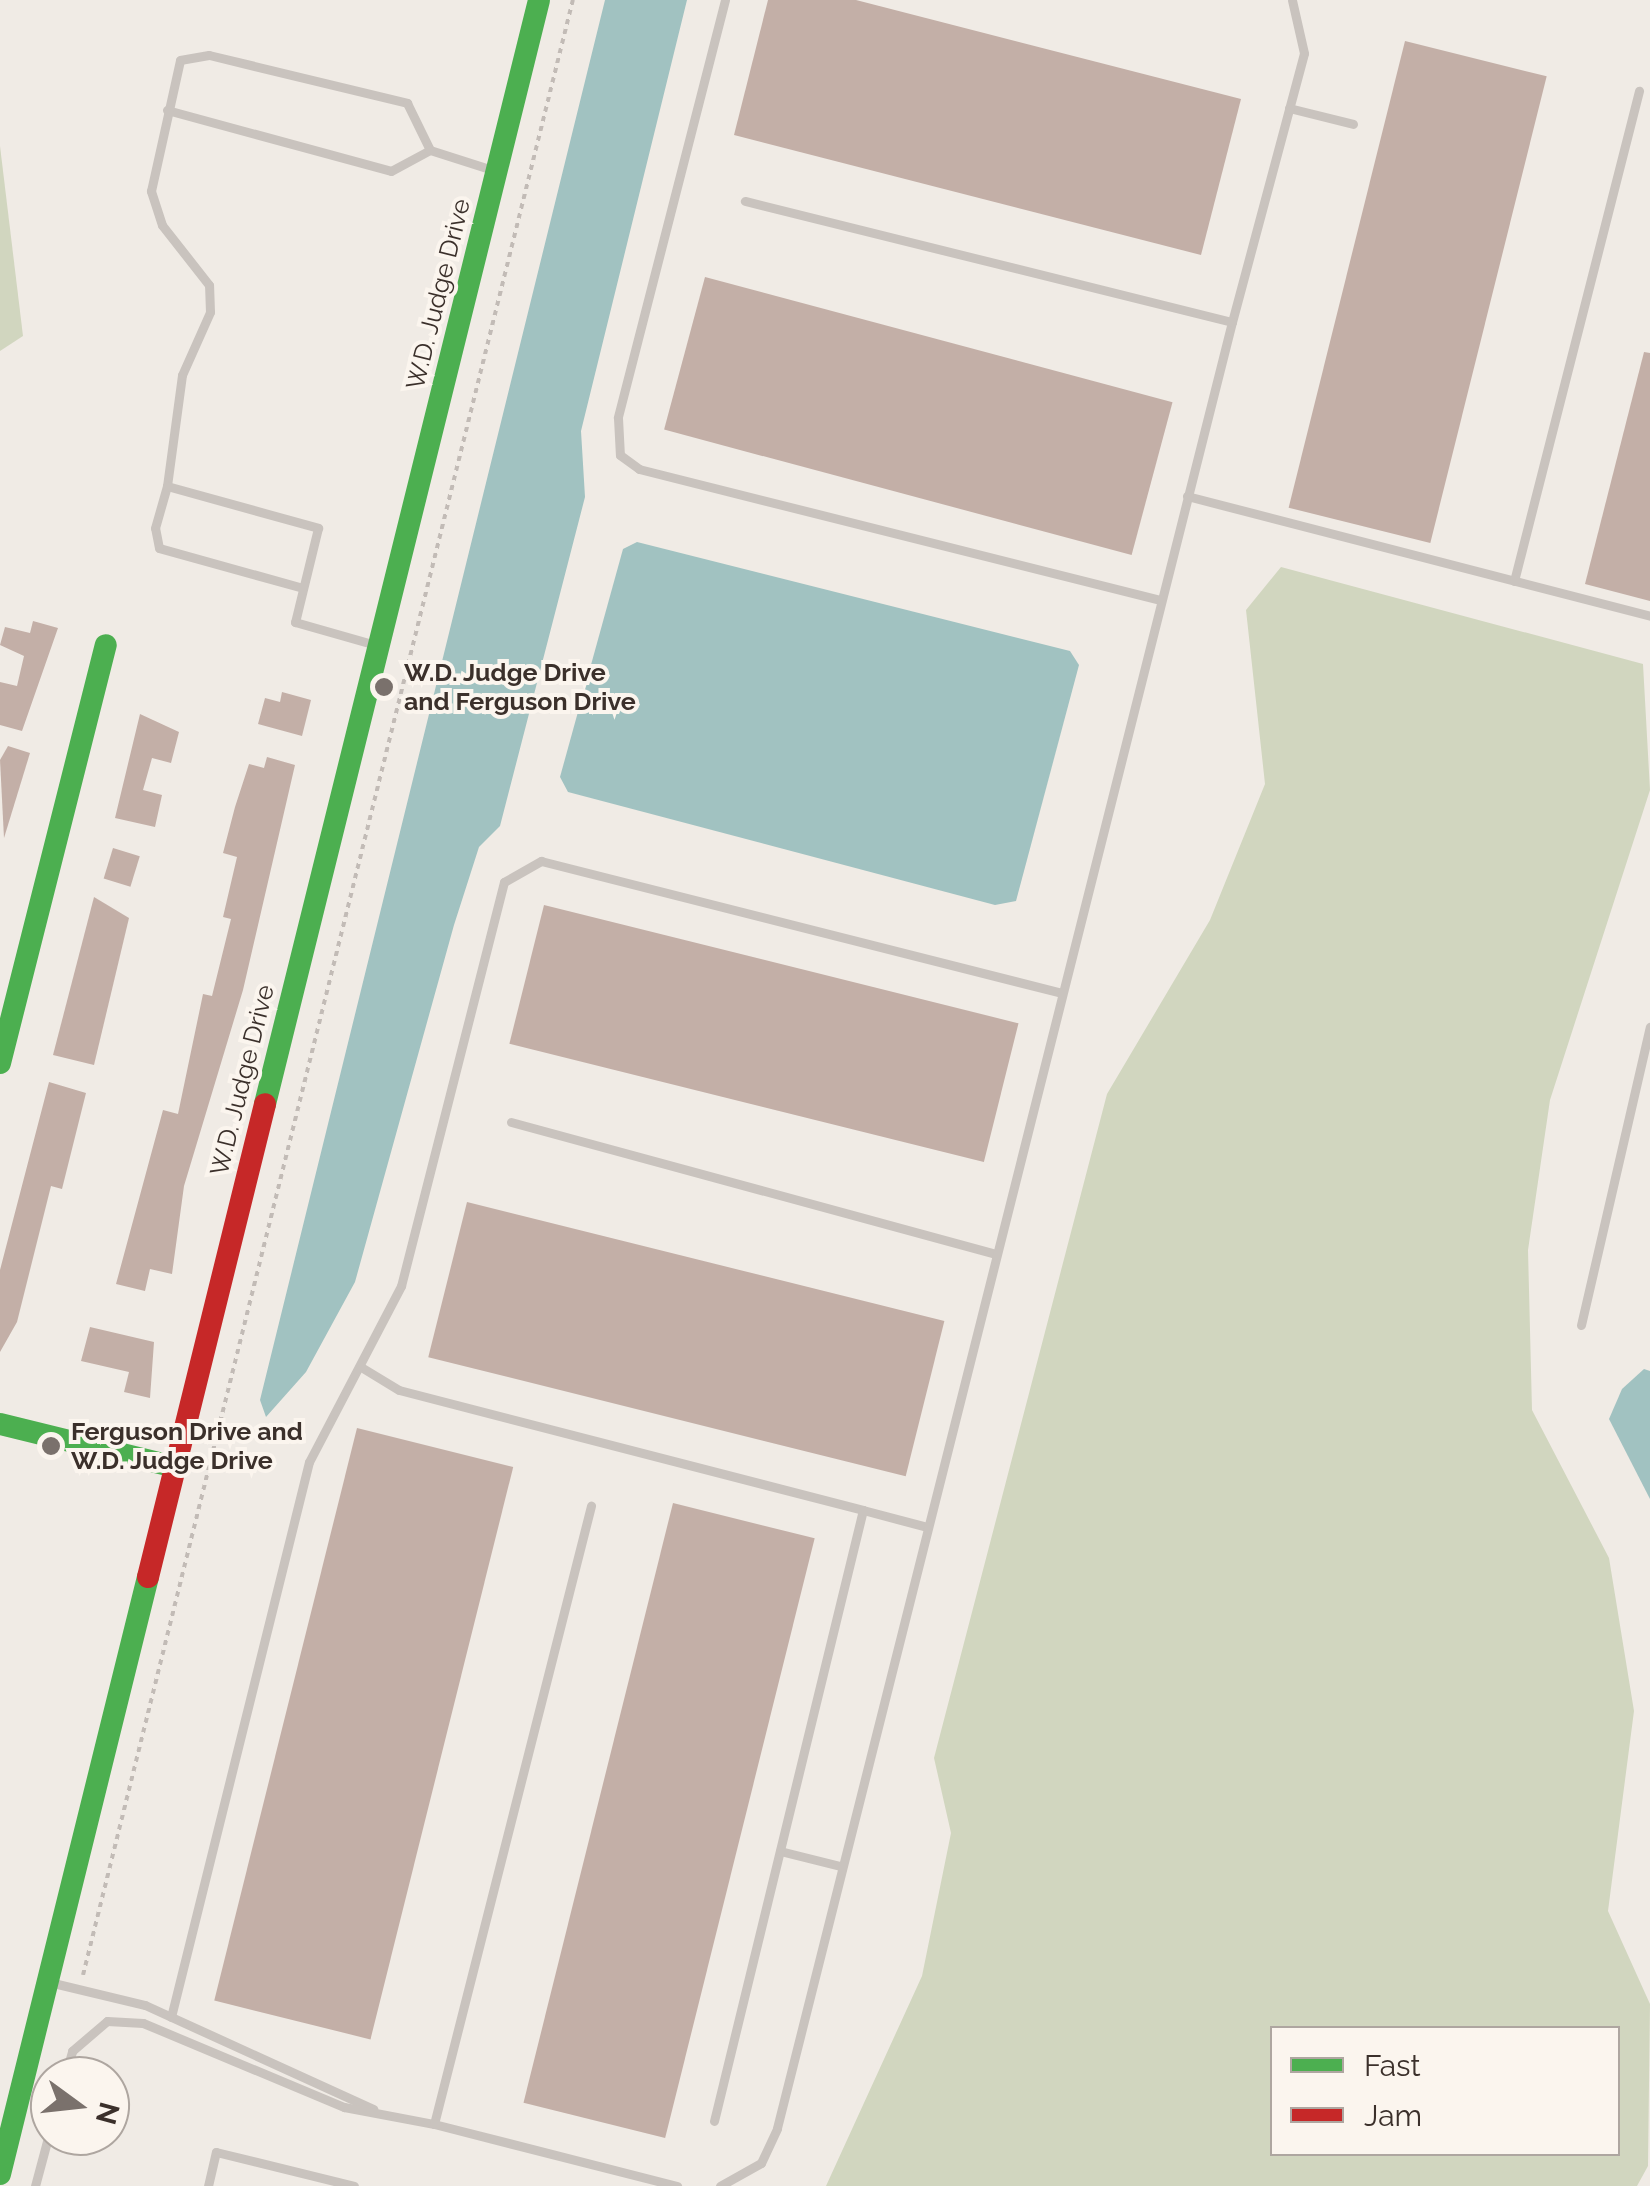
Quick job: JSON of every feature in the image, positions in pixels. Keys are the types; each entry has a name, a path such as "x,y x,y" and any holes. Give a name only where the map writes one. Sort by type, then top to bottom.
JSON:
{"street":[{"name":"W.D. Judge Drive","path":"0,2174 540,0"},
{"path":"0,1063 106,644"},
{"path":"0,1424 174,1467"}],"lane":[{"path":"726,0 618,418 620,456 639,469 1160,600"},
{"path":"720,2186 760,2164 777,2128 1160,600 1304,53 1292,0"},
{"path":"304,588 160,548 154,528 168,486 182,375 210,312 209,285 162,225 151,191 180,60 208,55 407,103 430,150"},
{"path":"1514,581 1639,91"},
{"path":"1289,108 1353,124"},
{"path":"167,110 391,171 430,150 497,171"},
{"path":"745,201 1232,322"},
{"path":"168,486 318,528 295,622 379,646"},
{"path":"1187,496 1650,616"},
{"path":"171,2016 309,1462 401,1286 504,882 519,868 541,862 1062,993"},
{"path":"1581,1326 1650,1027"},
{"path":"511,1122 996,1254"},
{"path":"360,1367 399,1390 927,1526"},
{"path":"434,2124 591,1506"},
{"path":"714,2121 863,1510"},
{"path":"780,1851 840,1866"},
{"path":"47,1981 171,2016 380,2113"},
{"path":"71,2056 108,2021 143,2023 380,2113 677,2186"},
{"path":"208,2186 216,2152 354,2186"},
{"path":"35,2186 43,2156"}],"path":[{"path":"83,1975 573,0"}],"green space":[{"path":"0,146 23,336 0,351"},
{"path":"1281,567 1643,664 1650,790 1550,1100 1528,1250 1532,1410 1609,1558 1634,1711 1608,1911 1650,2004 1648,2166 1637,2186 826,2186 922,1976 951,1833 934,1758 1107,1094 1210,920 1265,784 1246,610"}],"water":[{"path":"605,0 687,0 581,431 585,497 500,826 479,847 454,925 355,1282 306,1372 266,1417 260,1400"},
{"path":"637,542 1070,651 1079,665 1016,901 995,905 568,792 560,777 623,549"},
{"path":"1644,1369 1650,1371 1650,1499 1609,1419 1622,1389"}],"building":[{"path":"768,0 856,0 1241,99 1201,255 734,135"},
{"path":"1405,41 1547,76 1430,543 1289,508"},
{"path":"705,277 1173,402 1132,555 664,430"},
{"path":"1644,352 1650,353 1650,601 1585,584"},
{"path":"33,621 58,628 22,731 0,725 0,682 17,686 24,656 0,645 5,627 30,633"},
{"path":"282,692 311,700 302,736 258,724 265,698 280,702"},
{"path":"140,714 179,732 171,763 152,758 143,790 162,795 155,827 115,818"},
{"path":"8,746 30,753 4,838 0,760"},
{"path":"267,757 295,765 243,990 184,1186 172,1274 150,1269 145,1291 116,1284 163,1110 178,1114 203,994 212,996 231,919 223,917 237,857 223,853 235,807 249,764 264,768"},
{"path":"113,848 140,856 130,887 104,879"},
{"path":"94,897 129,918 94,1065 53,1055"},
{"path":"544,905 1018,1023 984,1162 509,1044"},
{"path":"49,1082 86,1093 62,1189 51,1186 17,1322 0,1352 0,1270"},
{"path":"467,1202 944,1321 906,1476 428,1357"},
{"path":"90,1327 154,1342 150,1398 124,1392 129,1372 81,1361"},
{"path":"357,1428 513,1467 370,2039 214,2000"},
{"path":"673,1503 815,1538 665,2138 523,2103"}],"traffic: fast":[{"path":"265,1104 539,0"},
{"path":"0,1063 106,645"},
{"path":"0,1424 175,1467"},
{"path":"0,2174 148,1577"}],"traffic: jam":[{"path":"148,1577 265,1104"}],"place":[{"name":"W.D. Judge Drive and Ferguson Drive","path":"384,687"},
{"name":"Ferguson Drive and W.D. Judge Drive","path":"51,1446"}]}
